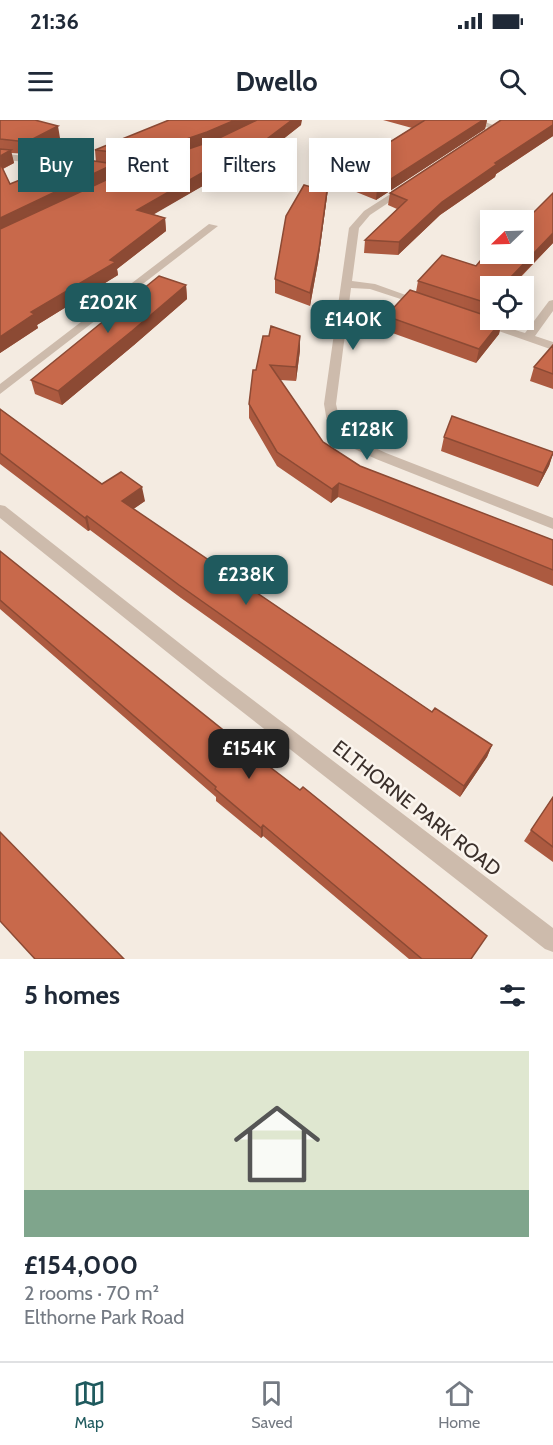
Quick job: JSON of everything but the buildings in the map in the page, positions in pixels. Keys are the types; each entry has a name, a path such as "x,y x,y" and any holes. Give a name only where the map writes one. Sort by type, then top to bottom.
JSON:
{"street":[{"path":"471,120 497,128"},
{"path":"0,156 47,164 106,169"},
{"path":"417,180 367,213 354,228 330,404 334,422 347,440 381,456 553,524"},
{"path":"0,390 213,226"},
{"path":"348,284 371,286 439,308"},
{"path":"528,338 553,303"},
{"path":"472,320 553,346"},
{"name":"ELTHORNE PARK ROAD","path":"0,510 214,680 553,941"}]}
